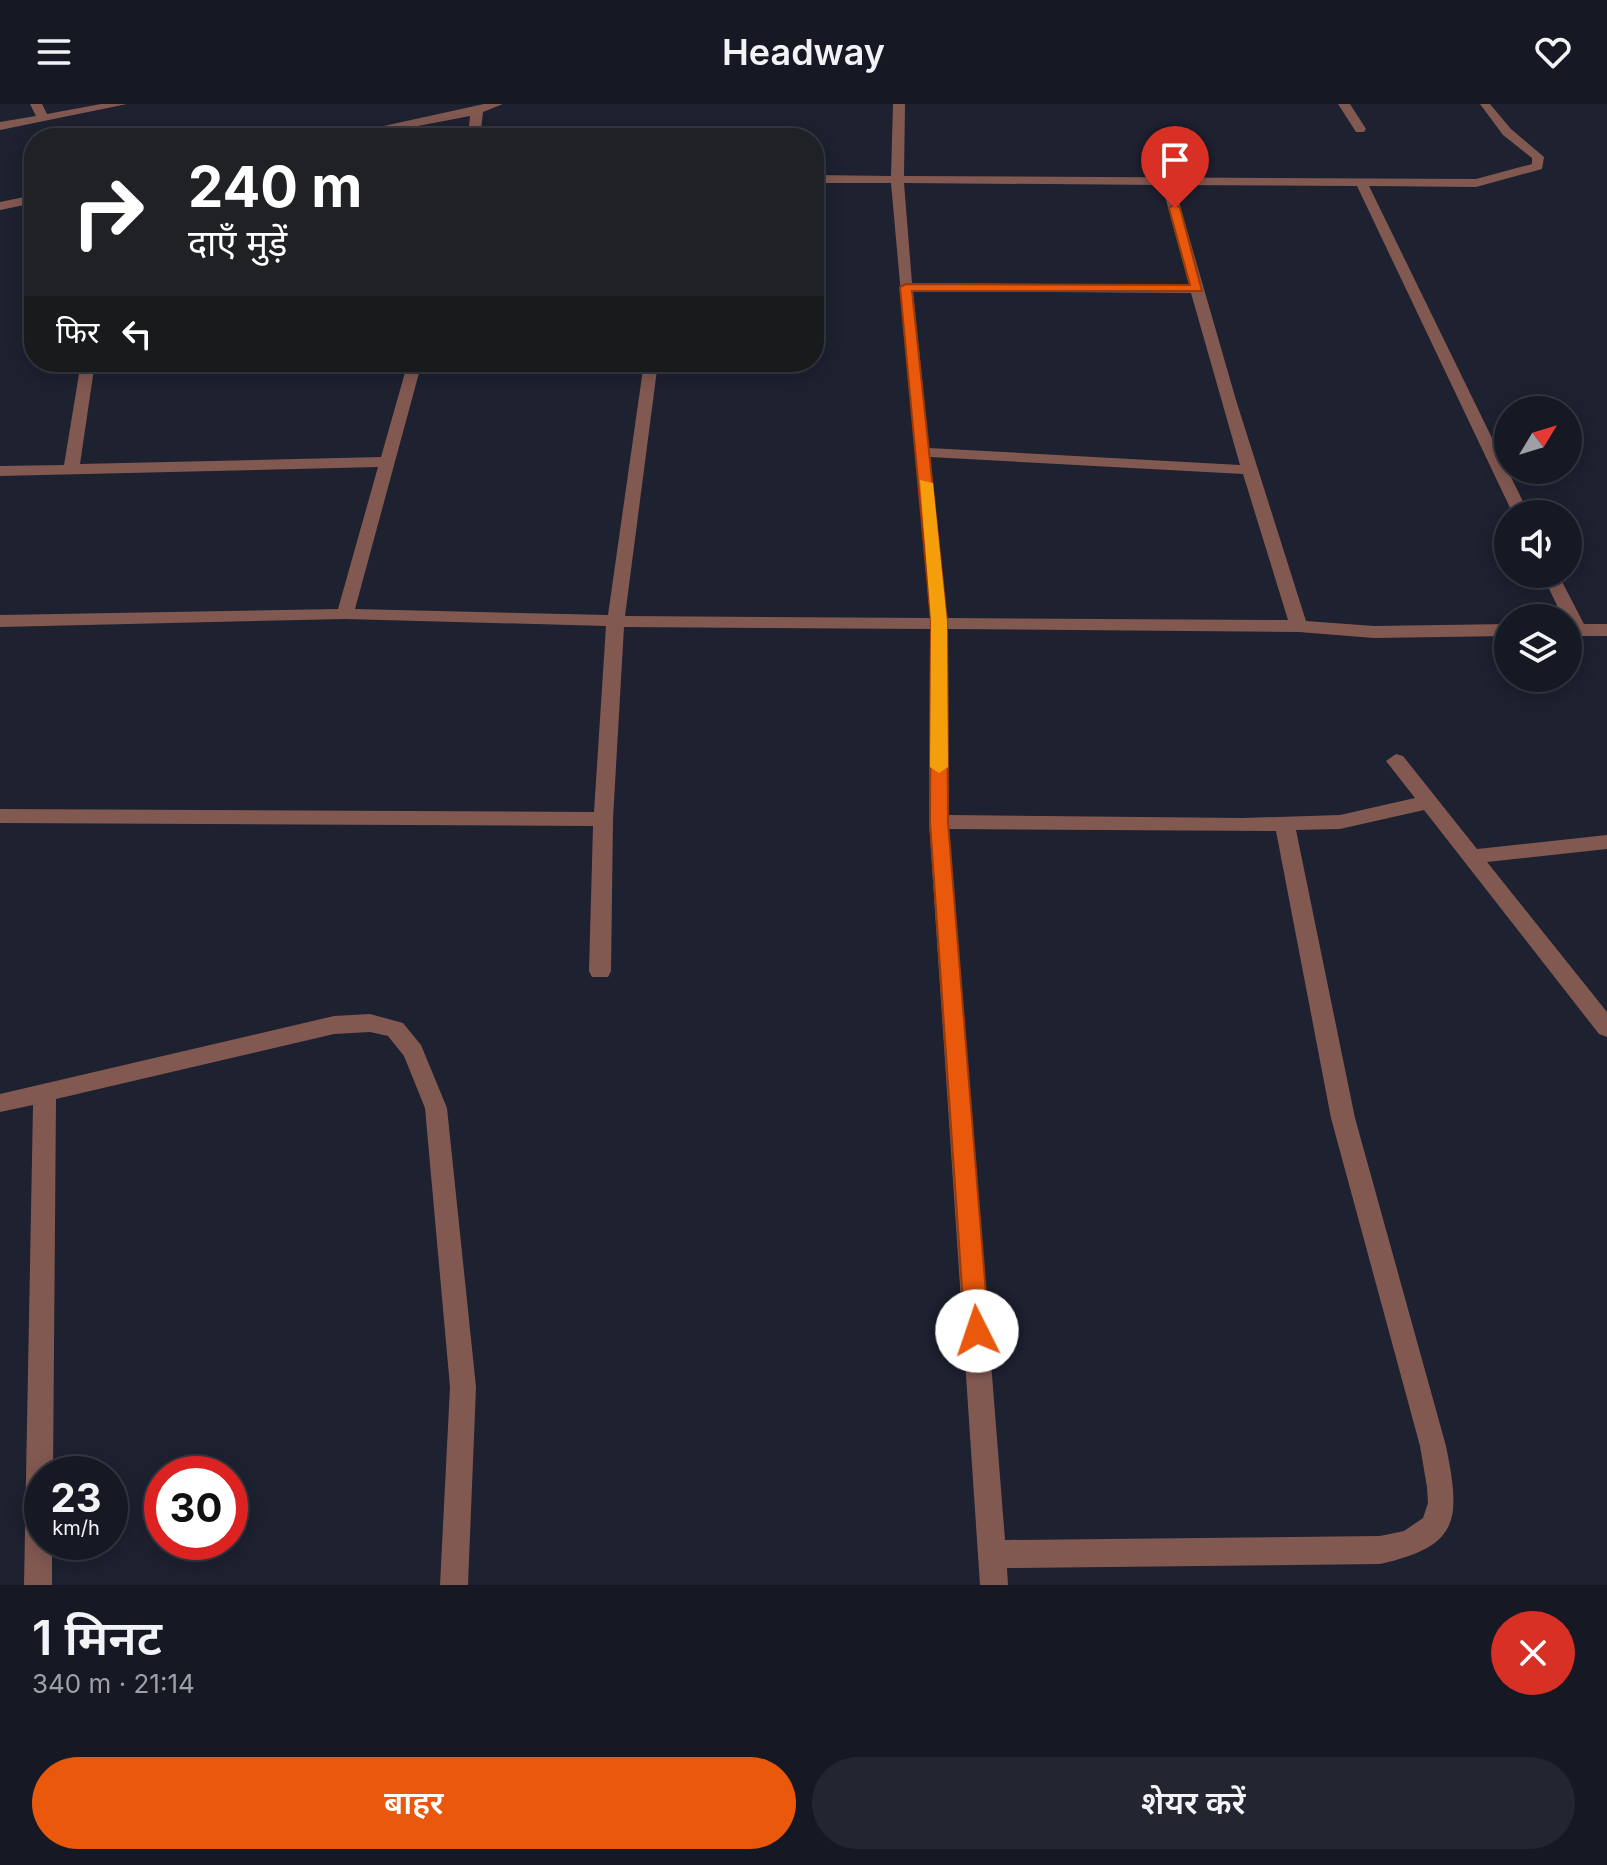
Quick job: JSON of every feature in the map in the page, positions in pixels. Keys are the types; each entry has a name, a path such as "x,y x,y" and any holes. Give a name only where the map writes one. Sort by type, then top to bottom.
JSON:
{"street":[{"path":"36,104 43,118"},
{"path":"0,126 121,104"},
{"path":"386,128 497,104"},
{"path":"899,104 898,180 906,287 939,621 939,822 994,1585"},
{"path":"1344,104 1360,129"},
{"path":"824,179 1476,183 1538,166 1538,157 1507,132 1485,106"},
{"path":"475,128 477,110"},
{"path":"1167,181 1299,626"},
{"path":"1361,182 1514,500"},
{"path":"0,206 24,201"},
{"path":"906,287 1197,289"},
{"path":"71,470 86,372"},
{"path":"345,614 412,372"},
{"path":"600,971 603,819 615,621 650,372"},
{"path":"922,452 1251,470"},
{"path":"0,471 387,462"},
{"path":"0,621 345,614 615,621 1299,626 1374,632 1494,630"},
{"path":"1582,630 1607,630"},
{"path":"1396,761 1607,1028"},
{"path":"939,822 1340,822 1427,802"},
{"path":"0,816 603,819"},
{"path":"994,1554 1380,1550 1416,1544 1434,1528 1444,1500 1433,1446 1343,1118 1285,824"},
{"path":"1470,857 1607,842"},
{"path":"0,1103 334,1025 370,1023 395,1029 413,1051 436,1108 463,1387 454,1585"},
{"path":"38,1585 45,1091"}],"slow traffic":[{"path":"926,483 939,621 939,767"}],"route":[{"path":"977,1331 939,822 939,621 906,287 1197,289 1175,208"}]}
